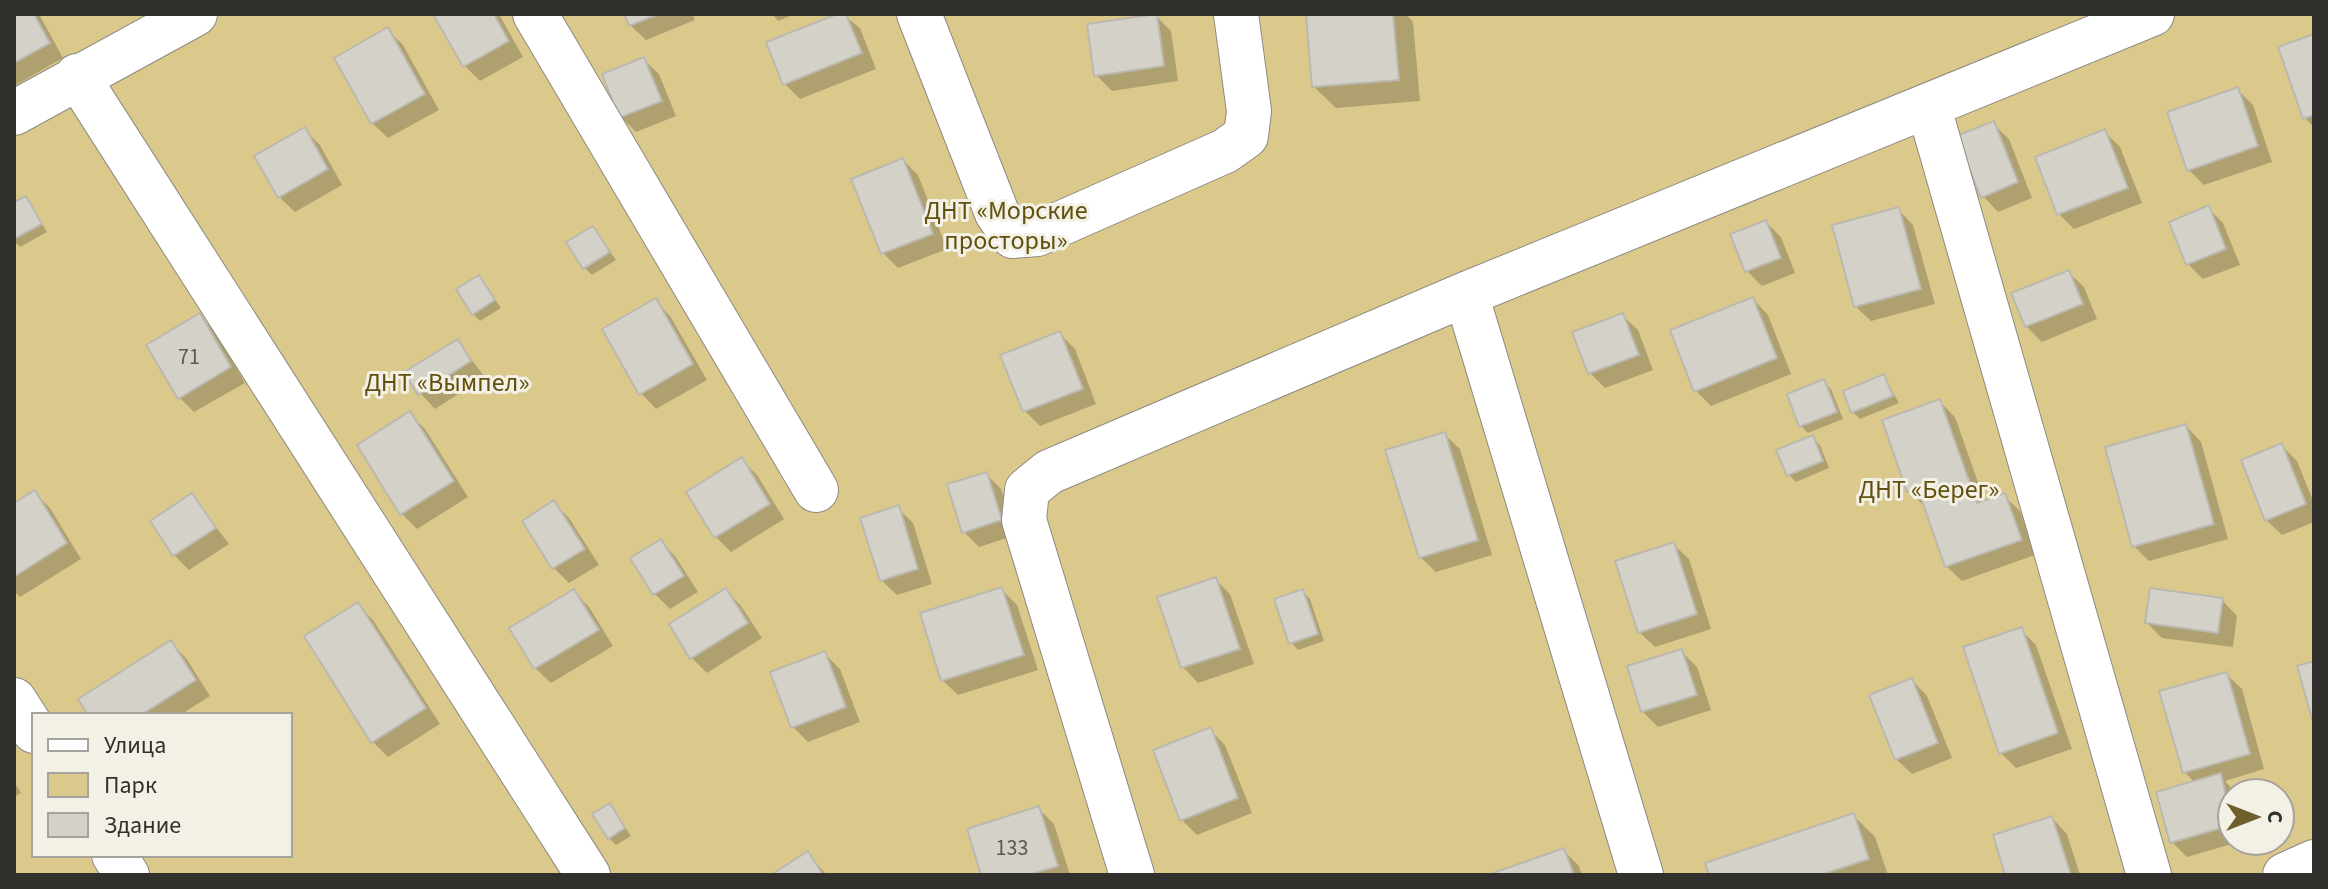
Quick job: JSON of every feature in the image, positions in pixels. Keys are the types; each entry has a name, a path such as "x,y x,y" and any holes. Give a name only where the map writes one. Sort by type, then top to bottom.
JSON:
{"street":[{"path":"14,113 195,14"},
{"path":"535,14 816,490"},
{"path":"919,14 997,213 1013,236 1037,234 1225,151 1246,136 1249,111 1236,14"},
{"path":"1132,875 1024,520 1027,490 1049,472 1466,294 1929,108 2152,14"},
{"path":"77,76 588,875"},
{"path":"1929,108 2149,875"},
{"path":"1466,294 1641,875"},
{"path":"14,700 32,728"},
{"path":"115,857 127,875"},
{"path":"2285,875 2314,862"}],"green space":[{"path":"14,14 2314,14 2314,875 14,875"}],"building":[{"path":"14,14 34,14 50,43 14,63"},
{"path":"433,14 494,14 509,41 463,67"},
{"path":"624,14 659,14 629,26"},
{"path":"837,14 846,14 862,53 783,85 766,42"},
{"path":"1157,14 1164,66 1094,76 1087,24"},
{"path":"1306,14 1393,14 1399,80 1312,87"},
{"path":"388,27 425,94 371,124 334,58"},
{"path":"2314,34 2314,115 2303,119 2278,47"},
{"path":"644,57 662,101 619,118 602,74"},
{"path":"2238,87 2258,146 2187,171 2167,112"},
{"path":"1994,121 2018,182 1981,198 1956,136"},
{"path":"305,127 328,169 278,198 254,156"},
{"path":"2105,129 2128,188 2057,215 2035,157"},
{"path":"903,158 933,234 881,254 851,179"},
{"path":"26,196 42,224 14,239 14,202"},
{"path":"2209,205 2226,249 2186,265 2169,222"},
{"path":"1899,207 1921,289 1854,307 1832,225"},
{"path":"1766,220 1781,258 1745,272 1730,234"},
{"path":"593,226 610,252 583,269 566,242"},
{"path":"2069,270 2083,304 2025,327 2011,293"},
{"path":"479,275 495,300 472,315 456,289"},
{"path":"1753,297 1777,358 1694,392 1670,330"},
{"path":"656,298 693,364 639,395 602,329"},
{"path":"200,313 231,367 178,399 146,345"},
{"path":"1623,313 1639,355 1588,374 1572,332"},
{"path":"1060,331 1083,389 1023,412 1000,355"},
{"path":"458,339 471,361 418,395 404,372"},
{"path":"1884,374 1893,396 1851,413 1843,391"},
{"path":"1824,379 1837,412 1799,427 1787,394"},
{"path":"1940,399 1977,503 2005,493 2022,540 1945,567 1918,489 1907,492 1882,420"},
{"path":"410,411 454,481 400,515 357,445"},
{"path":"2186,424 2214,524 2132,547 2105,447"},
{"path":"1445,432 1478,540 1419,558 1385,450"},
{"path":"1813,435 1823,461 1787,476 1776,450"},
{"path":"2282,443 2306,504 2265,521 2241,460"},
{"path":"742,457 770,504 714,538 686,492"},
{"path":"987,472 1002,520 962,533 947,484"},
{"path":"35,490 67,543 14,577 14,503"},
{"path":"192,493 216,528 173,556 150,521"},
{"path":"554,500 585,549 552,569 522,521"},
{"path":"899,505 918,569 880,581 860,518"},
{"path":"661,539 684,576 653,595 630,558"},
{"path":"1674,542 1697,614 1638,633 1615,561"},
{"path":"1216,577 1240,649 1181,668 1157,597"},
{"path":"1002,587 1024,655 941,681 920,613"},
{"path":"726,588 748,623 690,659 669,624"},
{"path":"2150,588 2223,598 2218,633 2145,623"},
{"path":"574,589 599,630 534,669 509,628"},
{"path":"1303,589 1318,634 1289,644 1274,599"},
{"path":"358,602 426,708 371,743 304,636"},
{"path":"2022,627 2058,733 1999,754 1963,647"},
{"path":"171,640 196,680 144,713 87,713 78,699"},
{"path":"1682,649 1697,695 1641,712 1627,666"},
{"path":"825,651 846,707 791,728 770,672"},
{"path":"2314,661 2314,726 2297,666"},
{"path":"2227,672 2250,754 2183,773 2159,691"},
{"path":"1912,678 1938,743 1895,760 1869,695"},
{"path":"1211,727 1238,798 1180,821 1153,750"},
{"path":"2221,773 2222,777 2216,777 2216,830 2170,843 2156,792"},
{"path":"610,803 625,828 608,839 592,814"},
{"path":"1039,806 1058,866 1029,875 981,875 967,829"},
{"path":"1854,813 1869,859 1821,875 1709,875 1705,863"},
{"path":"2052,816 2071,875 2005,875 1993,835"},
{"path":"1564,848 1574,875 1493,873"},
{"path":"808,851 823,875 771,875"}],"park label":[{"name":"ДНТ «Морские просторы»","path":"1006,225"},
{"name":"ДНТ «Вымпел»","path":"447,382"},
{"name":"ДНТ «Берег»","path":"1929,489"}]}
